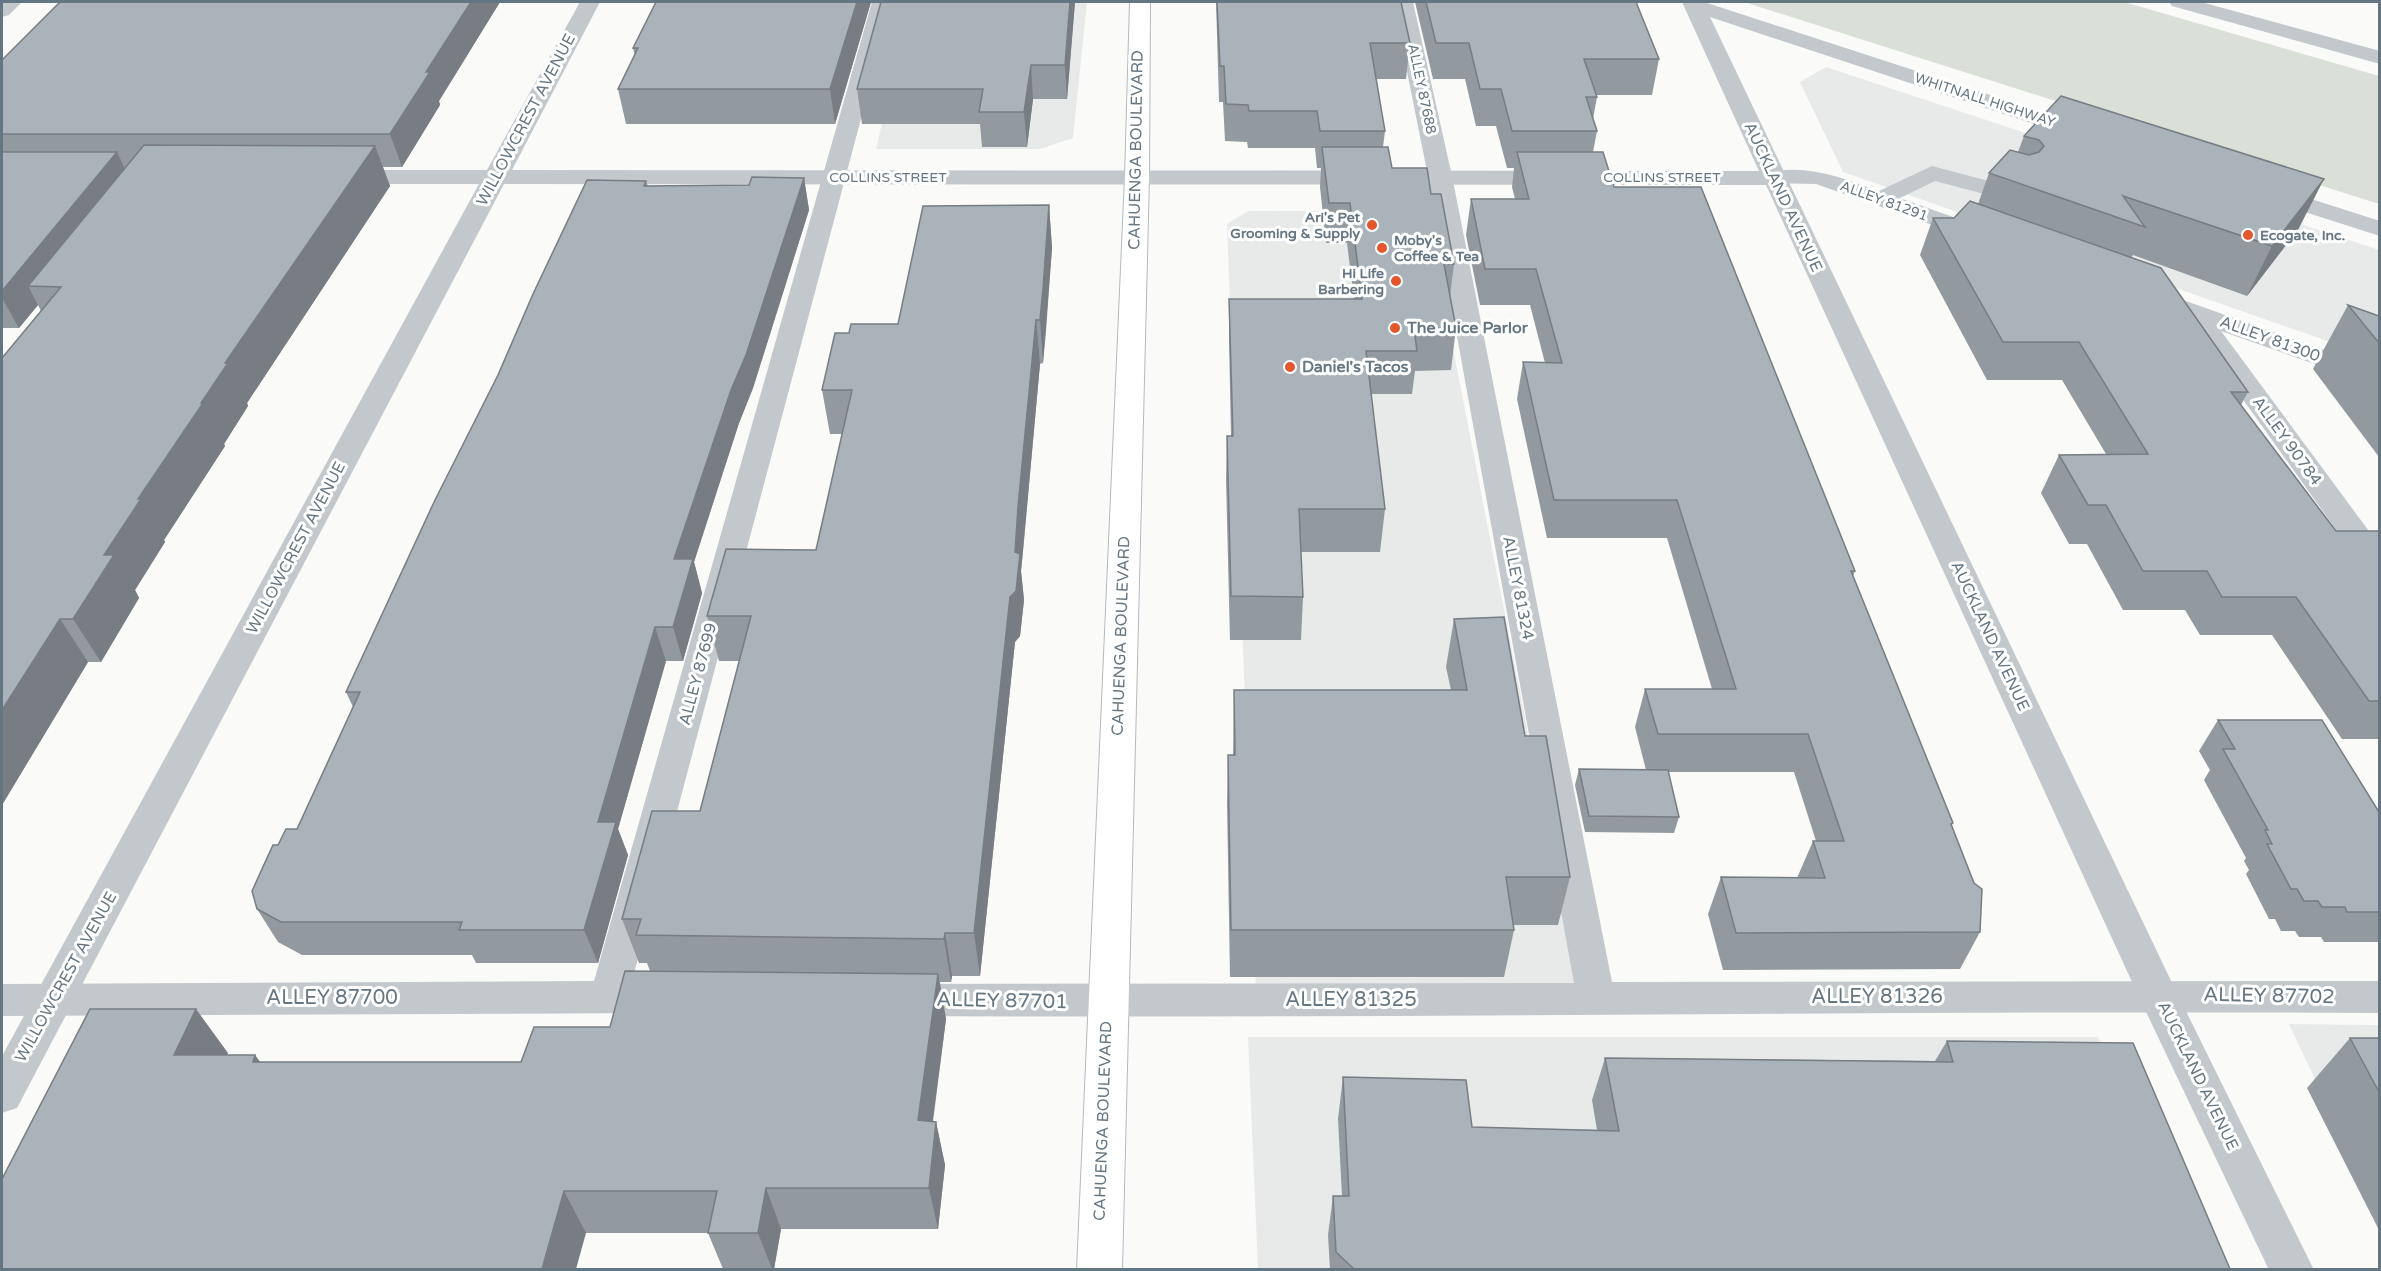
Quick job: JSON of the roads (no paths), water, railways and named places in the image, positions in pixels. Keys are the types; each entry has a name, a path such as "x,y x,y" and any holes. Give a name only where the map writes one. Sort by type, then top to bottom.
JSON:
{"main road":[{"name":"CAHUENGA BOULEVARD","path":"1099,1269 1137,177 1140,2"}],"street":[{"path":"2,12 12,2"},
{"name":"WILLOWCREST AVENUE","path":"2,1095 590,2"},
{"path":"2179,2 2379,58"},
{"name":"WHITNALL HIGHWAY","path":"1693,4 2110,141"},
{"name":"AUCKLAND AVENUE","path":"1693,4 2158,995 2292,1269"},
{"name":"COLLINS STREET","path":"319,177 1774,178"},
{"path":"2245,185 2379,229"}],"lane":[{"name":"ALLEY 87699","path":"609,997 836,177 882,2"},
{"name":"ALLEY 87688","path":"1403,2 1440,176"},
{"path":"1881,199 1932,173 2011,194"},
{"name":"ALLEY 81324","path":"1440,176 1596,999"},
{"name":"ALLEY 81291","path":"1774,178 1818,177 1993,240"},
{"path":"2128,288 2195,313"},
{"name":"ALLEY 81300","path":"2195,313 2379,379"},
{"name":"ALLEY 90784","path":"2195,313 2379,569"},
{"name":"ALLEY 81326","path":"1596,999 2158,995"},
{"name":"ALLEY 87702","path":"2158,995 2379,997"},
{"name":"ALLEY 87700","path":"2,1000 609,997"},
{"path":"609,997 692,998"},
{"name":"ALLEY 87701","path":"869,999 1107,1002"},
{"name":"ALLEY 81325","path":"1107,1002 1596,999"}],"place":[{"name":"Ari's Pet Grooming & Supply","path":"1372,225"},
{"name":"Ecogate, Inc.","path":"2248,235"},
{"name":"Moby's Coffee & Tea","path":"1382,248"},
{"name":"Hi Life Barbering","path":"1396,281"},
{"name":"The Juice Parlor","path":"1395,328"},
{"name":"Daniel's Tacos","path":"1290,367"}]}
